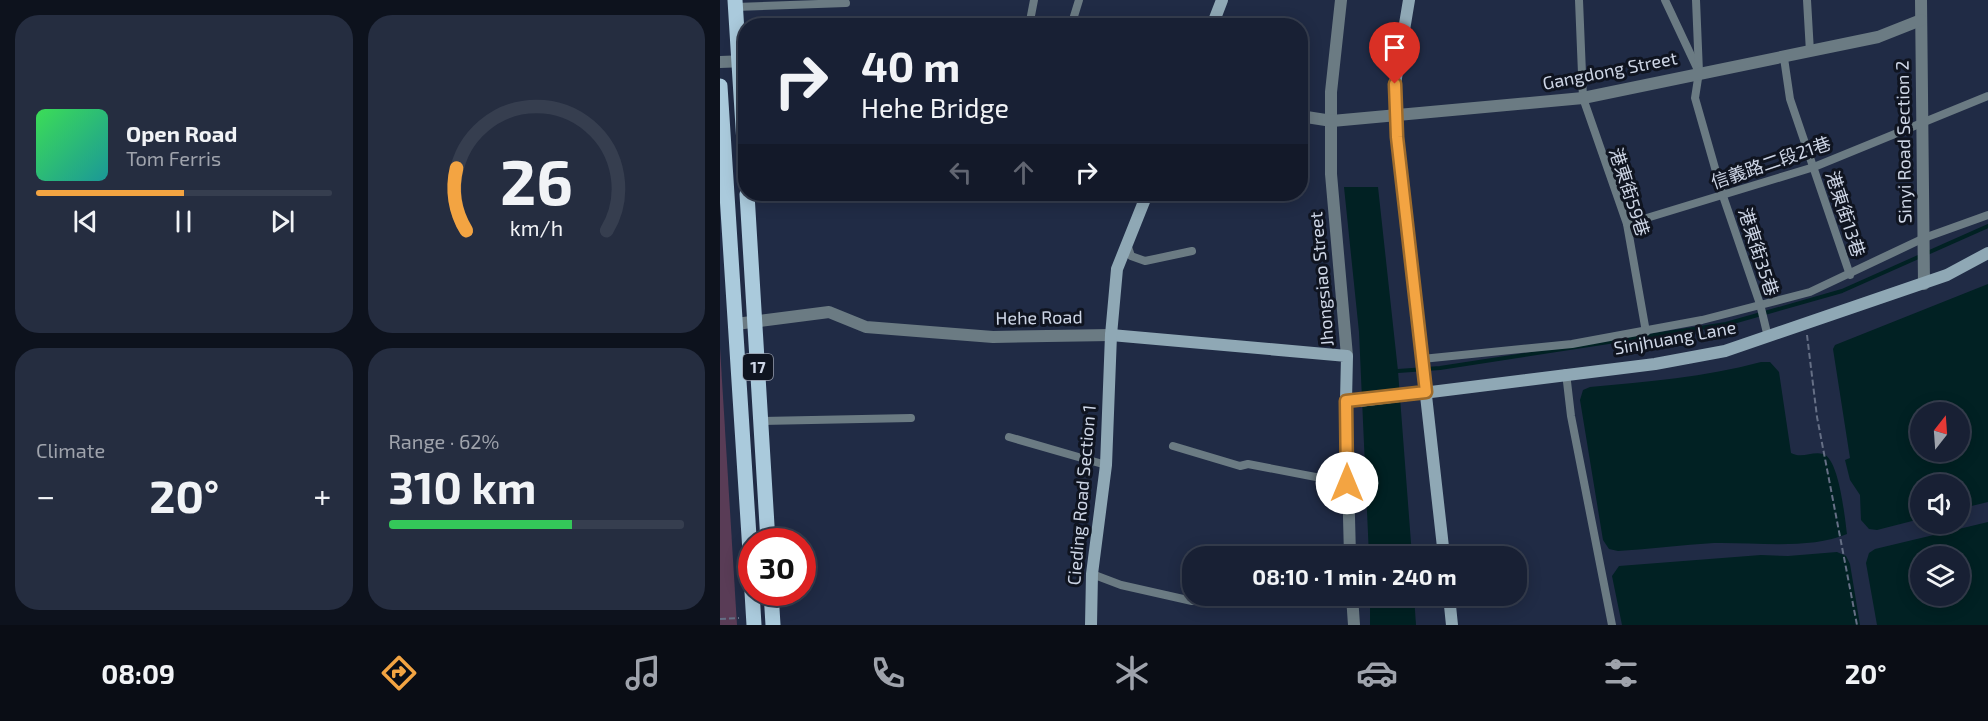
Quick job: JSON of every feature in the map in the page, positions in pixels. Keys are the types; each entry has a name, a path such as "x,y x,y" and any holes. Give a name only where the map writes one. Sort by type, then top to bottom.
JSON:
{"main road":[{"path":"736,4 738,23"},
{"name":"17","path":"720,86 749,528"},
{"name":"17","path":"747,201 767,528"},
{"path":"773,606 775,623"}],"street":[{"path":"1215,18 1222,0"},
{"name":"Jhongsiao Street","path":"1341,0 1330,92 1331,174 1353,401 1347,483 1350,546"},
{"path":"1409,0 1395,84 1396,116 1443,546"},
{"name":"Sinyi Road Section 2","path":"1921,0 1924,284"},
{"name":"Gangdong Street","path":"1308,117 1332,121 1583,98 1699,72 1784,58 1878,37 1921,20"},
{"path":"720,62 738,61"},
{"name":"Cieding Road Section 1","path":"1092,625 1092,574 1106,465 1111,335 1117,269 1144,201"},
{"name":"Sinjhuang Lane","path":"1353,401 1655,363 1725,351 1924,284 1947,275 1988,253"},
{"name":"Hehe Road","path":"736,324 829,312 855,324 888,329 993,337 1111,335 1347,356"},
{"path":"1353,606 1354,625"},
{"path":"1450,606 1452,625"}],"lane":[{"path":"1031,18 1034,0"},
{"path":"1073,18 1079,0"},
{"name":"港東街59巷","path":"1579,0 1583,98 1627,224 1646,332"},
{"path":"1665,0 1699,72"},
{"name":"港東街35巷","path":"1696,0 1699,72 1695,98 1724,196 1760,304 1768,337"},
{"path":"1807,0 1810,52"},
{"path":"736,4 846,3"},
{"name":"港東街13巷","path":"1784,58 1790,99 1850,275"},
{"name":"信義路二段21巷","path":"1627,224 1814,167 1988,96"},
{"path":"1422,361 1646,332 1810,292 1924,238 1988,214"},
{"path":"1127,244 1131,256 1145,261 1192,251"},
{"path":"1566,373 1571,416 1612,625"},
{"path":"761,421 911,418"},
{"path":"1009,437 1106,465"},
{"path":"1173,446 1240,466 1248,464 1347,483"},
{"path":"1092,574 1121,585 1182,599"},
{"path":"754,620 775,623"}],"path":[{"path":"1805,325 1817,417 1857,625"},
{"path":"720,619 754,620"}],"shaded area":[{"path":"1344,187 1378,187 1398,371 1411,546 1369,546 1359,332"},
{"path":"1988,284 1988,502 1970,506 1970,474 1910,474 1910,522 1877,530 1869,529 1861,520 1860,495 1850,480 1845,460 1850,458 1833,349 1835,345"},
{"path":"720,348 737,625 720,625"},
{"path":"1770,362 1779,372 1791,453 1795,455 1823,454 1829,458 1833,466 1843,503 1847,534 1832,539 1799,544 1714,543 1618,551 1609,549 1603,540 1580,400 1583,390 1590,387 1697,375"},
{"path":"1988,522 1988,625 1877,625 1866,563 1869,553 1875,549 1938,534 1970,534 1970,526"},
{"path":"1837,552 1846,556 1850,564 1860,625 1622,625 1612,576 1619,566 1761,555 1788,556"},
{"path":"1370,606 1415,606 1416,625 1370,625"}],"waterway":[{"path":"1398,371 1440,368 1726,324 1842,291 1988,226"}],"route":[{"path":"1347,483 1346,401 1426,392 1397,137 1395,84"}]}
